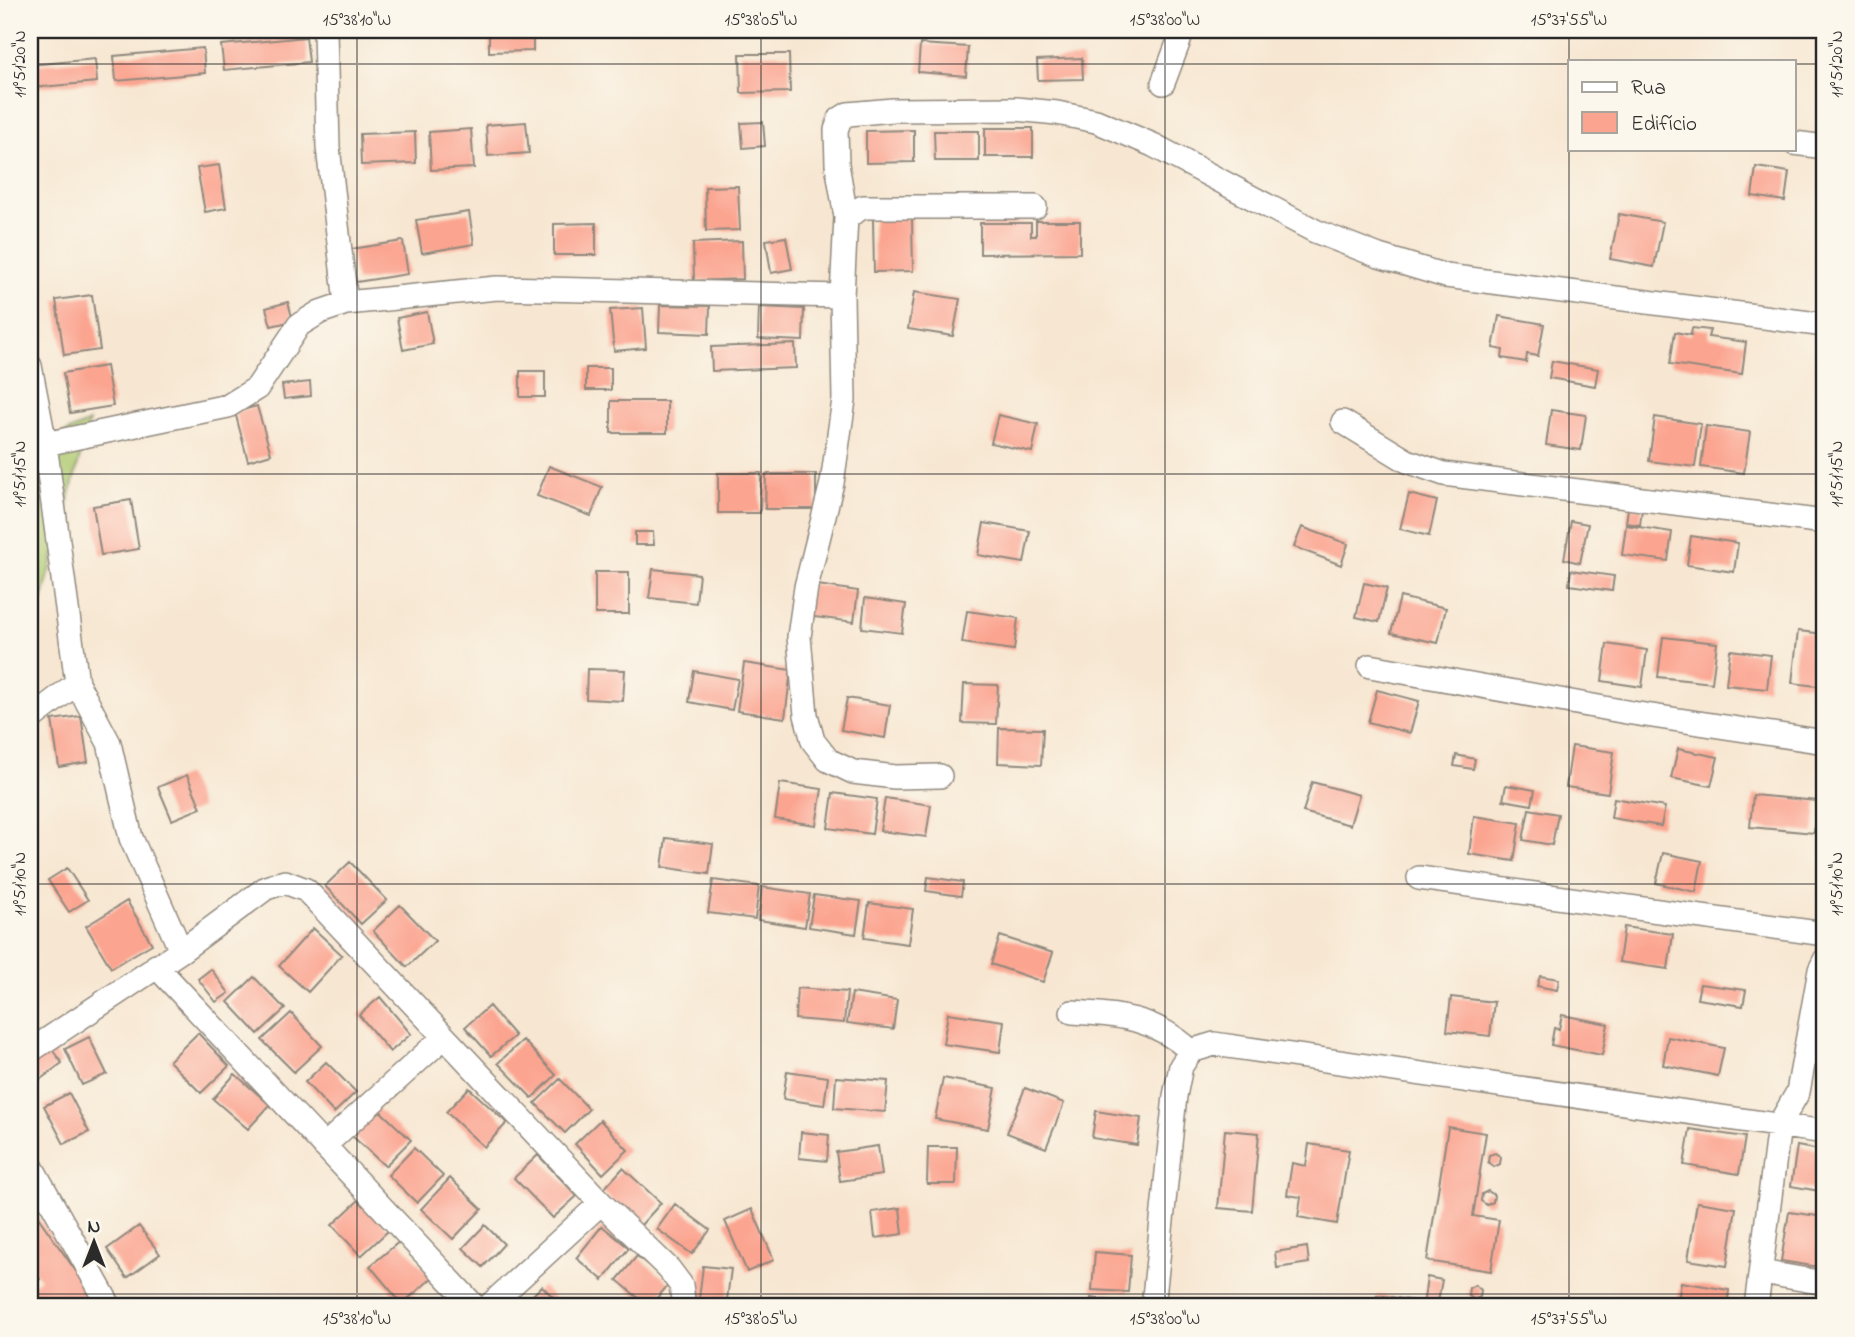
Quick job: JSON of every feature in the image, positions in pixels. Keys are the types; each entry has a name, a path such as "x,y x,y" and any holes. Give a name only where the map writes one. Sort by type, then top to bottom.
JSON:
{"street":[{"path":"325,30 327,134 346,303"},
{"path":"1163,83 1183,30"},
{"path":"940,776 853,772 828,760 813,741 806,715 799,637 806,587 832,483 844,400 842,296 846,217 837,164 836,130 848,114 961,110 1057,113 1096,121 1153,145 1315,231 1379,257 1446,276 1825,325"},
{"path":"1796,143 1825,147"},
{"path":"846,217 863,207 1035,207"},
{"path":"45,444 228,406 257,388 299,325 320,312 346,303 497,288 842,296"},
{"path":"30,366 45,444 78,683 109,743 131,838 181,951"},
{"path":"1343,422 1406,461 1444,474 1825,523"},
{"path":"1370,666 1632,713 1825,742"},
{"path":"30,719 78,683"},
{"path":"1419,878 1825,934"},
{"path":"30,1051 181,951 266,888 285,882 295,885 306,890 601,1203 668,1269 681,1285 684,1307"},
{"path":"1756,1307 1779,1125 1797,1092 1820,970 1825,960"},
{"path":"156,967 475,1307"},
{"path":"1072,1012 1119,1016 1145,1022 1170,1032 1191,1051"},
{"path":"324,1146 444,1037"},
{"path":"1153,1307 1175,1096 1181,1066 1191,1051 1214,1044 1825,1132"},
{"path":"30,1164 110,1307"},
{"path":"488,1307 601,1203"},
{"path":"1760,1272 1825,1283"}],"green space":[{"path":"89,422 32,639 30,646 30,449"}],"building":[{"path":"489,30 533,30 533,51 489,52"},
{"path":"306,37 309,62 224,70 221,45"},
{"path":"920,44 968,47 966,76 918,72"},
{"path":"203,48 205,73 116,81 114,56"},
{"path":"740,54 789,54 790,92 741,93"},
{"path":"1082,58 1083,79 1038,80 1037,60"},
{"path":"95,59 97,82 30,88 30,65"},
{"path":"526,122 529,153 488,156 486,125"},
{"path":"763,122 765,146 743,148 741,123"},
{"path":"985,128 1033,128 1033,157 985,157"},
{"path":"471,129 474,168 431,170 429,132"},
{"path":"914,130 914,162 866,163 866,131"},
{"path":"934,131 979,131 979,161 935,161"},
{"path":"415,132 416,163 361,165 360,134"},
{"path":"219,165 226,208 205,212 197,168"},
{"path":"1756,167 1789,172 1785,201 1752,196"},
{"path":"738,186 740,230 706,231 705,187"},
{"path":"469,212 474,244 422,253 416,220"},
{"path":"1619,214 1663,222 1654,267 1610,259"},
{"path":"873,218 912,218 913,271 874,272"},
{"path":"1036,221 1080,221 1080,253 980,254 980,223 1031,223 1031,236 1036,236"},
{"path":"596,223 596,255 554,255 554,224"},
{"path":"786,237 792,269 771,273 766,240"},
{"path":"403,241 408,274 356,282 351,249"},
{"path":"742,241 743,279 694,281 693,243"},
{"path":"914,292 960,299 953,336 908,329"},
{"path":"92,295 100,350 64,355 56,300"},
{"path":"288,302 293,321 271,326 266,308"},
{"path":"660,305 710,306 709,334 659,332"},
{"path":"759,307 804,309 803,341 758,339"},
{"path":"643,308 646,348 614,351 610,310"},
{"path":"427,312 433,344 403,350 397,318"},
{"path":"1499,316 1544,324 1538,356 1527,354 1526,362 1502,358 1503,350 1493,348"},
{"path":"1692,328 1710,330 1708,337 1746,342 1742,374 1670,364 1675,332 1691,335"},
{"path":"795,344 796,368 712,371 711,347"},
{"path":"1552,361 1598,369 1595,386 1549,378"},
{"path":"106,366 113,406 70,413 63,373"},
{"path":"586,368 611,368 611,390 586,390"},
{"path":"520,371 545,371 545,397 520,397"},
{"path":"310,382 311,396 284,399 282,385"},
{"path":"611,401 667,401 667,433 611,433"},
{"path":"257,406 271,454 248,461 235,412"},
{"path":"1551,410 1586,415 1581,450 1546,445"},
{"path":"998,415 1038,424 1032,452 991,443"},
{"path":"1655,417 1701,424 1695,467 1649,461"},
{"path":"1706,426 1750,432 1744,473 1701,467"},
{"path":"549,466 602,487 591,516 537,496"},
{"path":"718,473 761,473 760,513 718,513"},
{"path":"766,474 816,474 816,509 765,509"},
{"path":"1409,494 1437,501 1429,536 1400,529"},
{"path":"131,500 139,549 101,555 93,506"},
{"path":"1628,508 1642,509 1640,525 1626,523"},
{"path":"1571,521 1588,524 1580,563 1564,559"},
{"path":"984,523 1030,531 1024,563 978,555"},
{"path":"1626,525 1672,532 1668,561 1622,555"},
{"path":"1302,527 1348,544 1341,565 1294,547"},
{"path":"635,532 653,532 654,545 635,545"},
{"path":"1691,536 1738,543 1734,572 1687,565"},
{"path":"653,569 699,574 696,603 649,598"},
{"path":"1571,570 1614,576 1612,591 1569,585"},
{"path":"595,572 629,572 629,614 595,614"},
{"path":"1364,583 1387,588 1379,622 1356,617"},
{"path":"811,584 858,591 854,622 806,616"},
{"path":"1400,597 1446,608 1438,643 1391,633"},
{"path":"865,598 906,604 902,633 862,628"},
{"path":"967,611 1018,618 1014,650 962,643"},
{"path":"1798,631 1825,634 1825,687 1792,683"},
{"path":"1663,637 1717,643 1712,683 1658,677"},
{"path":"1607,644 1647,650 1642,687 1602,681"},
{"path":"1730,650 1771,655 1767,689 1726,685"},
{"path":"744,663 791,670 785,718 737,711"},
{"path":"587,669 625,670 623,701 586,699"},
{"path":"694,671 738,679 732,710 689,702"},
{"path":"964,684 998,685 996,724 962,723"},
{"path":"1377,690 1419,701 1410,733 1368,722"},
{"path":"847,698 890,705 885,738 841,730"},
{"path":"81,716 88,762 59,767 52,720"},
{"path":"999,728 1043,729 1041,765 998,763"},
{"path":"1572,746 1614,752 1608,793 1566,787"},
{"path":"1678,749 1718,757 1711,786 1671,778"},
{"path":"1456,755 1475,759 1473,769 1454,766"},
{"path":"187,775 201,808 172,820 158,787"},
{"path":"1312,782 1359,795 1350,825 1303,812"},
{"path":"780,783 822,789 816,825 775,819"},
{"path":"1506,785 1535,790 1532,805 1503,800"},
{"path":"833,793 877,799 872,834 828,828"},
{"path":"1753,795 1817,801 1814,833 1750,827"},
{"path":"885,798 931,805 926,837 880,831"},
{"path":"1614,798 1665,807 1661,826 1611,818"},
{"path":"1529,809 1558,814 1552,845 1523,840"},
{"path":"1474,816 1520,823 1514,861 1469,854"},
{"path":"666,838 713,844 709,874 662,867"},
{"path":"1663,853 1702,861 1696,892 1656,883"},
{"path":"350,862 387,900 361,924 325,886"},
{"path":"67,868 88,900 69,912 48,880"},
{"path":"928,877 963,882 961,896 926,891"},
{"path":"713,880 759,886 755,919 708,913"},
{"path":"762,887 810,894 805,927 758,920"},
{"path":"814,895 861,901 856,934 809,927"},
{"path":"127,901 152,944 111,968 86,926"},
{"path":"869,903 913,909 908,944 864,938"},
{"path":"400,905 435,941 407,967 373,931"},
{"path":"1624,927 1673,934 1668,969 1619,962"},
{"path":"313,928 342,955 308,992 279,966"},
{"path":"1000,936 1053,953 1043,982 991,964"},
{"path":"211,969 229,993 216,1002 198,979"},
{"path":"1540,976 1559,979 1557,990 1537,986"},
{"path":"254,977 285,1009 258,1034 228,1002"},
{"path":"1700,984 1746,990 1743,1006 1697,999"},
{"path":"797,988 847,992 844,1023 795,1019"},
{"path":"852,993 897,1000 893,1029 847,1023"},
{"path":"380,997 411,1034 390,1052 359,1015"},
{"path":"1451,997 1494,1002 1490,1036 1447,1031"},
{"path":"489,1006 515,1036 491,1056 465,1027"},
{"path":"291,1013 322,1046 294,1072 262,1040"},
{"path":"948,1013 1004,1021 1000,1052 943,1044"},
{"path":"1562,1015 1608,1024 1602,1055 1551,1045 1554,1028 1559,1029"},
{"path":"198,1033 229,1066 201,1093 169,1061"},
{"path":"89,1037 107,1074 82,1085 65,1049"},
{"path":"1668,1037 1724,1048 1718,1076 1663,1065"},
{"path":"523,1040 556,1075 532,1098 498,1063"},
{"path":"50,1047 62,1063 30,1087 30,1062"},
{"path":"326,1062 356,1092 334,1113 305,1082"},
{"path":"787,1071 828,1077 824,1105 783,1099"},
{"path":"235,1074 270,1105 248,1129 213,1099"},
{"path":"836,1077 888,1081 885,1112 834,1108"},
{"path":"943,1078 996,1088 988,1129 935,1119"},
{"path":"560,1079 589,1109 565,1133 535,1103"},
{"path":"469,1088 507,1123 484,1147 446,1112"},
{"path":"1025,1088 1064,1103 1046,1148 1007,1133"},
{"path":"69,1093 89,1132 64,1144 44,1106"},
{"path":"377,1108 411,1140 385,1166 351,1135"},
{"path":"1096,1111 1141,1118 1137,1145 1092,1138"},
{"path":"600,1120 628,1150 603,1174 575,1144"},
{"path":"1448,1127 1486,1133 1473,1216 1499,1220 1491,1271 1427,1261"},
{"path":"1690,1129 1745,1137 1739,1174 1684,1165"},
{"path":"1225,1130 1259,1133 1252,1211 1218,1208"},
{"path":"801,1132 829,1135 827,1161 799,1158"},
{"path":"1309,1144 1349,1150 1337,1224 1298,1217 1301,1197 1287,1195 1292,1163 1306,1166"},
{"path":"878,1146 882,1175 840,1181 836,1152"},
{"path":"1797,1146 1825,1151 1825,1192 1791,1186"},
{"path":"928,1147 957,1147 956,1184 927,1184"},
{"path":"414,1148 443,1176 417,1203 388,1175"},
{"path":"1495,1153 1501,1157 1500,1164 1494,1167 1488,1162 1489,1155"},
{"path":"538,1155 577,1196 553,1218 514,1178"},
{"path":"623,1168 661,1203 640,1226 602,1191"},
{"path":"450,1178 482,1209 453,1239 421,1209"},
{"path":"1488,1191 1494,1195 1493,1202 1487,1205 1481,1201 1482,1194"},
{"path":"360,1199 389,1230 361,1256 332,1225"},
{"path":"1697,1202 1736,1208 1727,1266 1688,1260"},
{"path":"675,1204 710,1230 692,1254 657,1229"},
{"path":"900,1208 903,1234 875,1238 872,1212"},
{"path":"752,1209 774,1260 747,1272 725,1221"},
{"path":"1789,1212 1825,1217 1825,1268 1781,1261"},
{"path":"38,1217 101,1307 30,1307 30,1286 40,1279 30,1265 30,1223"},
{"path":"485,1225 504,1244 483,1267 463,1248"},
{"path":"139,1226 160,1254 127,1278 107,1249"},
{"path":"602,1226 629,1248 603,1280 576,1258"},
{"path":"400,1241 432,1278 402,1304 370,1266"},
{"path":"1307,1247 1309,1263 1277,1268 1275,1252"},
{"path":"1095,1252 1131,1255 1128,1292 1092,1290"},
{"path":"637,1256 670,1283 649,1307 617,1280"},
{"path":"703,1266 731,1269 726,1307 698,1307"},
{"path":"1427,1277 1442,1280 1437,1307 1423,1307"},
{"path":"1681,1282 1729,1290 1727,1307 1677,1307"},
{"path":"1475,1285 1481,1290 1480,1297 1474,1300 1468,1295 1469,1288"},
{"path":"542,1286 563,1307 521,1307"},
{"path":"1377,1295 1415,1301 1414,1307 1375,1307"},
{"path":"1091,1298 1128,1303 1127,1307 1090,1307"}]}
